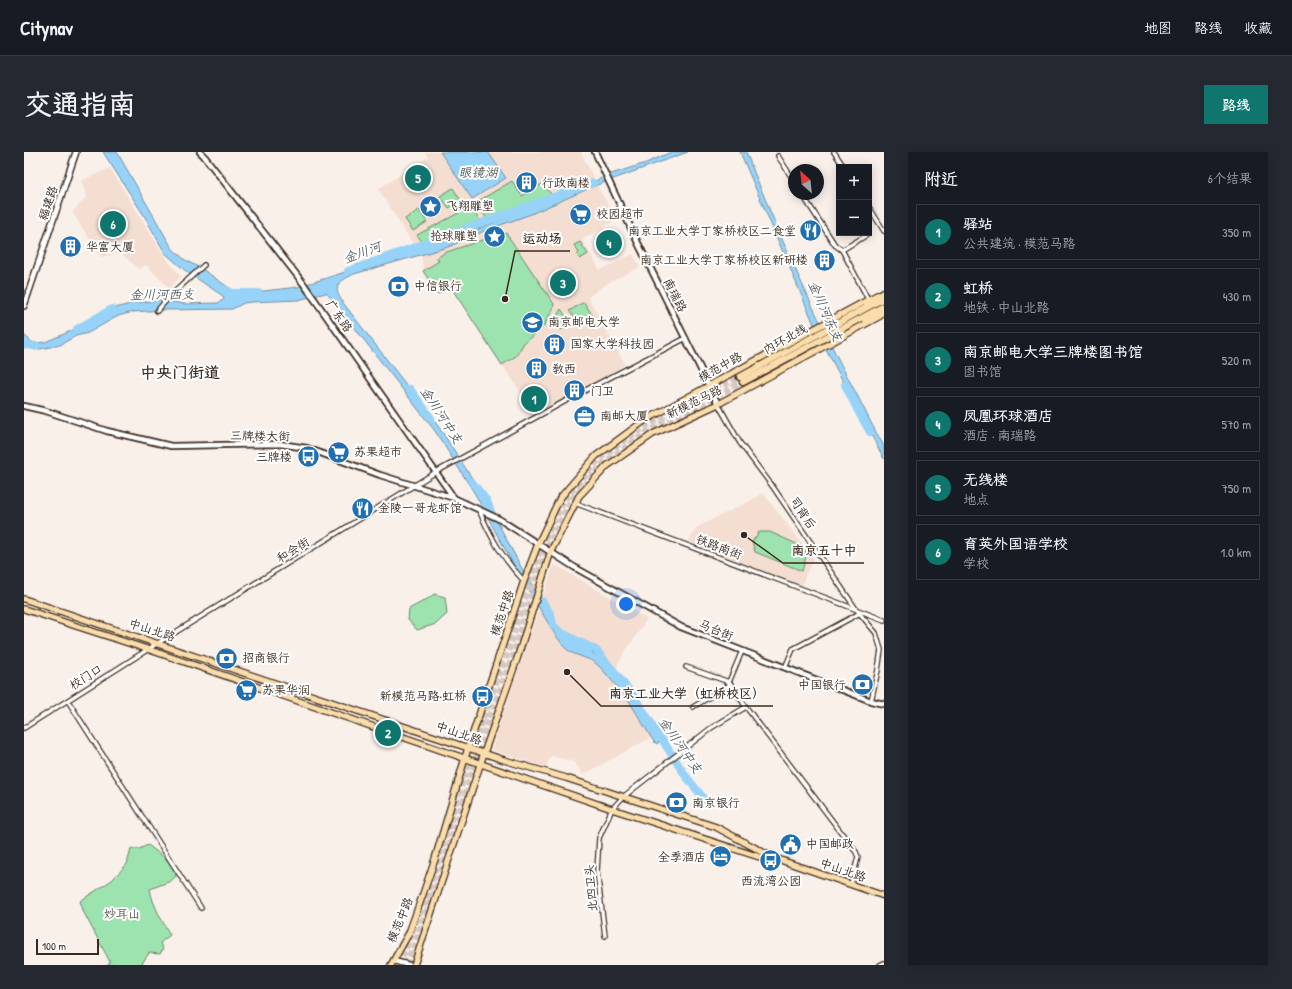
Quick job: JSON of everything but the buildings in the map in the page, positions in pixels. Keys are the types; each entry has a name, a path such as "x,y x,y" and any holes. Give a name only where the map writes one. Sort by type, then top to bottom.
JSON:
{"highway":[{"path":"850,316 884,292"},
{"name":"内环北线","path":"884,298 850,316 837,325 810,345 742,379 813,336 837,325 884,306"},
{"path":"837,325 884,313"}],"main road":[{"name":"福建路","path":"24,306 76,152"},
{"path":"837,325 868,299 884,292"},
{"name":"新模范马路","path":"551,551 575,503 584,490 607,466 652,434 718,404 884,313"},
{"name":"模范中路","path":"394,964 408,933 435,859 468,748 524,581 538,544 560,498 596,456 644,421 805,333 837,325"},
{"path":"414,965 480,763 517,659 551,551"},
{"name":"中山北路","path":"24,599 468,748 716,827 772,857 884,896"},
{"name":"中山北路","path":"24,609 149,650 612,809 771,860 884,899"}],"street":[{"name":"广东路","path":"200,152 303,283 454,498"},
{"name":"南瑞路","path":"595,152 638,243 718,404"},
{"path":"834,152 842,164"},
{"path":"778,156 788,172"},
{"path":"806,200 835,245 842,250 868,299"},
{"path":"872,212 884,231"},
{"path":"842,250 867,236"},
{"path":"157,312 169,297 204,265"},
{"name":"和会街","path":"158,643 416,486 436,472 582,392 686,338"},
{"name":"司背后","path":"718,404 740,443 773,487 856,609 876,633 881,650 871,701"},
{"name":"三牌楼大街","path":"24,406 46,411 107,430 171,446 280,444 307,448 454,498 499,519 551,551"},
{"name":"铁路南街","path":"575,503 884,620"},
{"path":"479,510 498,549 514,571 524,581"},
{"name":"马台街","path":"551,551 574,567 681,627 871,701 884,704"},
{"path":"785,668 793,649 860,613"},
{"name":"校门口","path":"24,728 158,643"},
{"path":"693,707 730,683 742,651"},
{"path":"686,667 730,683 746,707 856,852 858,857 851,884"},
{"path":"68,701 201,908"},
{"name":"北四卫头","path":"606,936 597,871 599,838 612,809 622,797 711,728 746,707"},
{"path":"880,965 884,963"},
{"path":"394,964 409,965"}],"shaded area":[{"path":"425,152 581,152 600,191 617,219 582,240 600,270 633,254 640,267 608,283 588,297 625,364 609,375 541,411 539,407 533,411 450,286 438,294 423,271 422,258 378,189 428,157"},
{"path":"110,168 168,261 181,277 169,288 146,265 139,269 120,253 101,257 72,212 87,197 81,181"},
{"path":"763,493 814,559 801,588 688,542 697,527"},
{"path":"554,564 647,619 618,663 615,681 652,737 583,775 574,762 551,756 546,767 491,750"}],"green space":[{"path":"512,181 522,196 542,184 553,196 489,221 475,203"},
{"path":"453,188 461,201 449,208 440,196"},
{"path":"470,207 483,225 423,243 417,235"},
{"path":"419,210 427,222 413,231 405,219"},
{"path":"506,233 554,304 544,326 524,343 516,356 502,365 450,286 438,294 423,271 439,261 437,258 444,253 491,237 495,241 498,240 499,237 497,234"},
{"path":"580,242 588,254 580,259 577,255 579,253 574,245"},
{"path":"584,302 595,320 573,316 569,311"},
{"path":"561,309 571,324 561,330 555,319"},
{"path":"759,532 770,532 801,546 807,553 802,571 755,552 752,542"},
{"path":"434,594 445,597 447,614 436,624 417,630 408,620 409,609"},
{"name":"妙耳山","path":"148,845 174,865 176,876 171,881 150,889 156,907 170,935 160,943 163,949 160,954 149,953 142,965 108,965 110,962 84,913 80,901 112,880 127,864 131,849 139,849"}],"water":[{"path":"103,152 117,152 172,248 185,260 202,269 238,294 298,287 476,230 614,173 646,163 671,152 688,152 597,185 531,214 484,231 448,247 354,274 343,280 337,289 344,304 441,430 470,475 520,565 557,627 568,637 586,647 598,657 629,694 660,741 657,744 654,742 629,701 601,668 593,661 572,653 565,648 554,633 512,562 475,494 435,431 326,293 298,300 244,303 232,309 133,312 118,316 88,333 76,336 60,345 35,350 24,343 24,335 32,342 45,342 71,331 112,309 133,303 161,300 185,304 218,303 224,298 187,272 165,253 145,217"},
{"name":"眼镜湖","path":"440,152 488,152 506,178 472,199"},
{"path":"740,152 746,152 771,214 812,306 884,446 884,459 819,336"}],"waterway":[{"name":"金川河","path":"348,271 593,183"},
{"name":"金川河","path":"227,290 232,293 258,293"},
{"name":"金川河西支","path":"77,329 112,309"},
{"name":"金川河西支","path":"24,344 37,346"},
{"name":"金川河东支","path":"845,385 870,432"},
{"name":"金川河中支","path":"410,389 431,418"},
{"name":"金川河中支","path":"472,482 487,501 495,522"},
{"name":"金川河中支","path":"542,601 551,615 553,625 560,632 596,650 613,670 635,698 685,775 705,800"}],"tunnel":[{"path":"399,965 428,893 480,726 508,652 540,549 565,499 600,458 625,440 648,425 740,377"},
{"path":"406,965 439,879 488,721 512,659 545,552 571,500 604,463 627,446 649,431 743,382"}],"place":[{"name":"无线楼","path":"418,178"},
{"name":"行政南楼","path":"527,183"},
{"name":"飞翔雕塑","path":"431,206"},
{"name":"校园超市","path":"581,214"},
{"name":"育英外国语学校","path":"113,224"},
{"name":"南京工业大学丁家桥校区二食堂","path":"811,231"},
{"name":"抢球雕塑","path":"494,236"},
{"name":"凤凰环球酒店","path":"609,243"},
{"name":"华富大厦","path":"71,247"},
{"name":"南京工业大学丁家桥校区新研楼","path":"824,260"},
{"name":"南京邮电大学三牌楼图书馆","path":"563,283"},
{"name":"中信银行","path":"398,286"},
{"name":"运动场","path":"505,299"},
{"name":"南京邮电大学","path":"533,322"},
{"name":"国家大学科技园","path":"554,344"},
{"name":"教西","path":"537,369"},
{"name":"门卫","path":"575,391"},
{"name":"驿站","path":"534,399"},
{"name":"南邮大厦","path":"584,416"},
{"name":"苏果超市","path":"338,452"},
{"name":"三牌楼","path":"308,457"},
{"name":"金陵一哥龙虾馆","path":"363,508"},
{"name":"南京五十中","path":"744,535"},
{"name":"招商银行","path":"226,658"},
{"name":"南京工业大学（虹桥校区）","path":"567,672"},
{"name":"中国银行","path":"862,685"},
{"name":"苏果华润","path":"246,690"},
{"name":"新模范马路·虹桥","path":"482,696"},
{"name":"虹桥","path":"388,733"},
{"name":"南京银行","path":"677,803"},
{"name":"中国邮政","path":"790,844"},
{"name":"全季酒店","path":"721,857"},
{"name":"西流湾公园","path":"771,860"}],"district":[{"name":"中央门街道","path":"180,372"}]}
